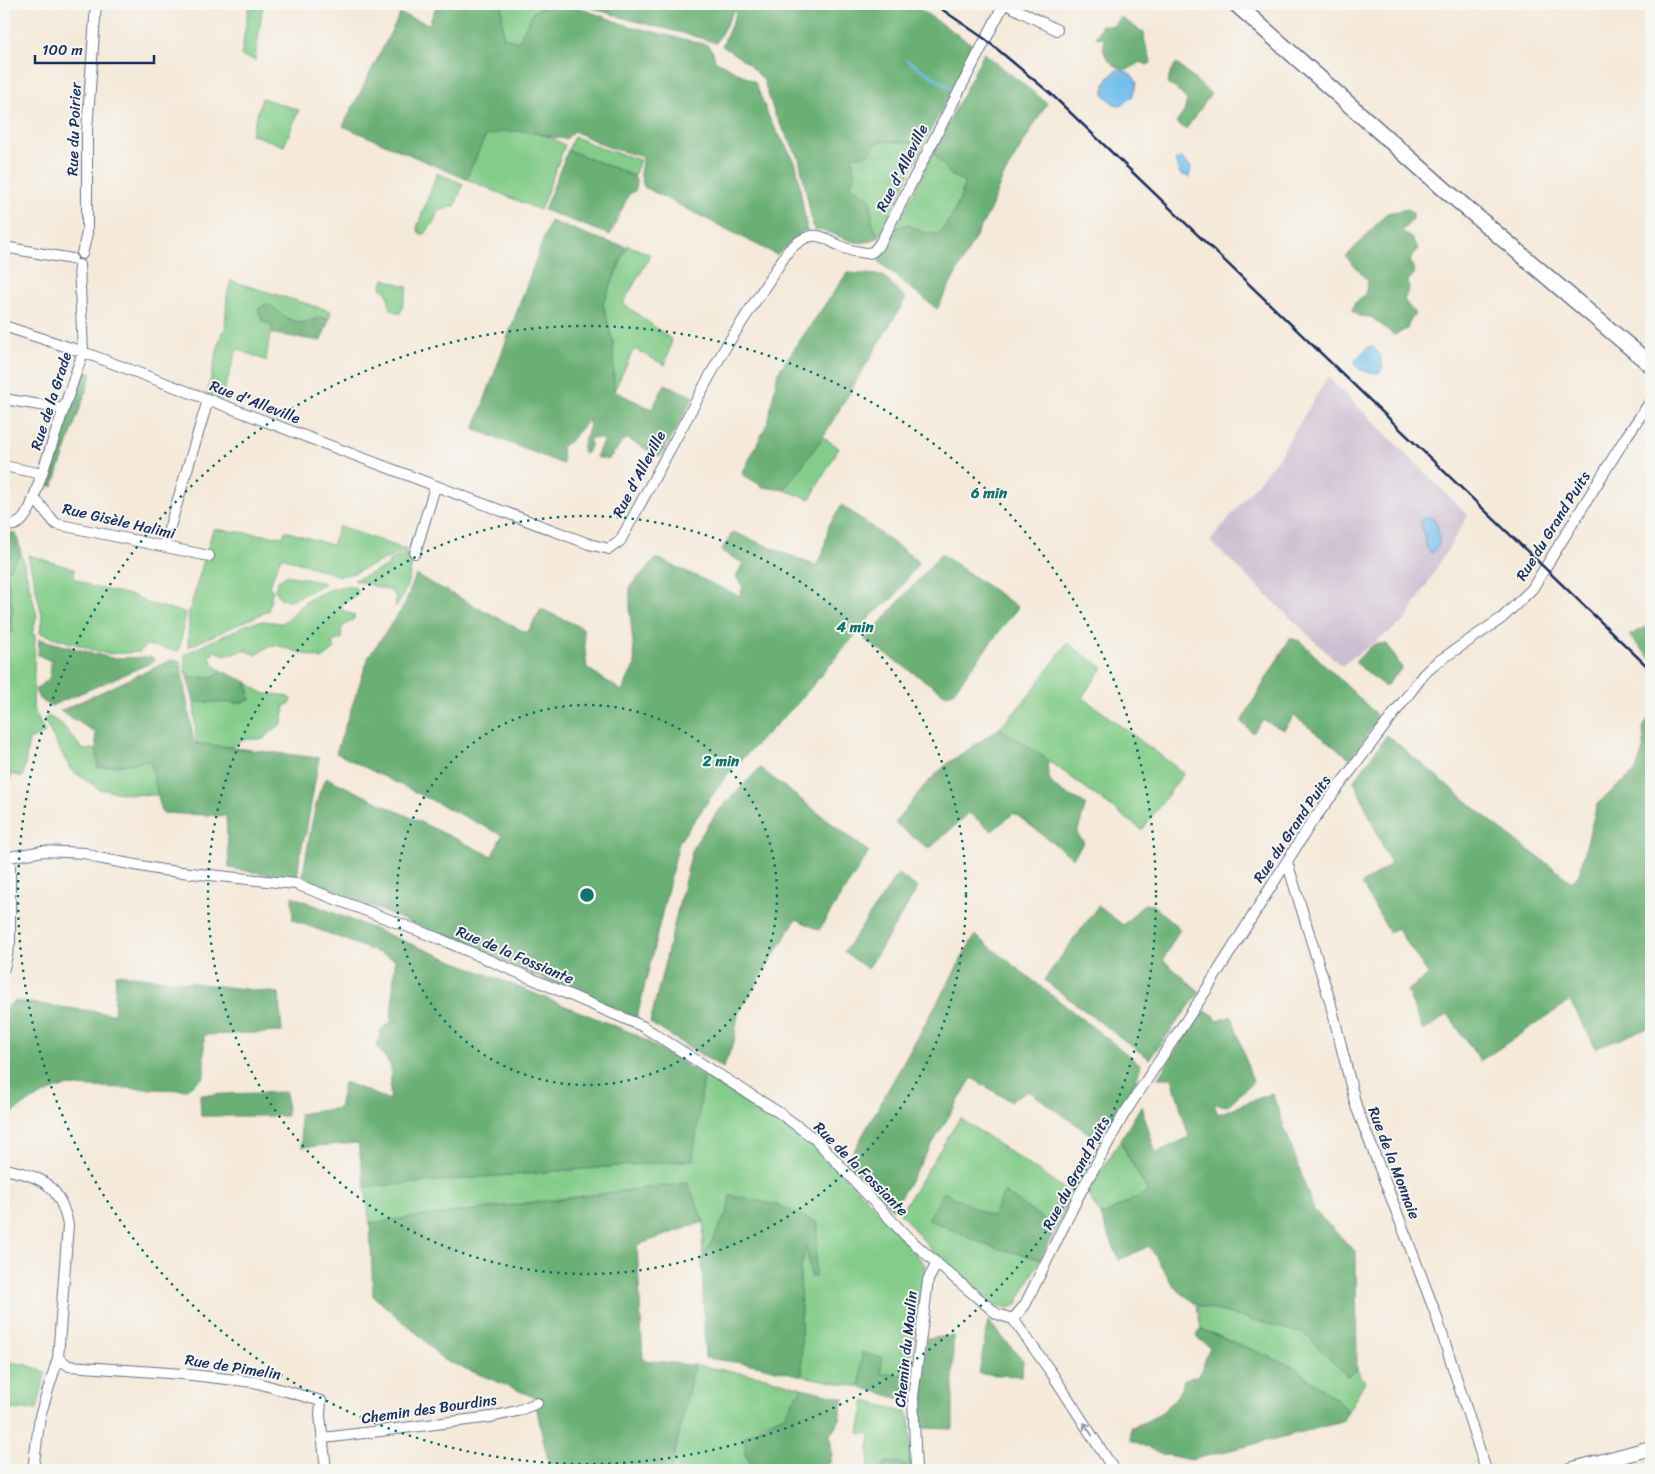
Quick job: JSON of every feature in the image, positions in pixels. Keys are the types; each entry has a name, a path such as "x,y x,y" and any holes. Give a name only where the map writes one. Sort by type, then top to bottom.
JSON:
{"main road":[{"path":"1236,4 1450,194 1651,365"},
{"path":"1570,1470 1651,1448"}],"street":[{"name":"Rue du Poirier","path":"75,262 84,261 82,254 87,233 87,131 96,4"},
{"path":"1005,4 1056,30"},
{"name":"Rue d'Alleville","path":"4,326 84,352 435,486 590,544 609,549 614,546 623,534 725,348 788,251 799,240 810,236 822,236 850,252 867,253 873,252 882,240 1005,4"},
{"path":"4,247 75,262"},
{"name":"Rue de la Grade","path":"4,525 17,524 24,518 34,498 84,352 75,262"},
{"path":"4,399 64,409"},
{"path":"164,546 208,400"},
{"name":"Rue du Grand Puits","path":"1013,1319 1025,1305 1079,1195 1119,1122 1206,992 1311,823 1424,674 1436,662 1502,618 1532,589 1651,400"},
{"path":"4,466 42,474"},
{"path":"415,553 435,486"},
{"name":"Rue Gisèle Halimi","path":"34,498 56,524 209,556"},
{"name":"Rue de la Fossiante","path":"7,858 43,851 85,853 98,858 162,870 296,884 440,939 642,1026 781,1114 816,1140 906,1236 937,1263"},
{"path":"4,968 10,942 7,858"},
{"name":"Rue de la Monnaie","path":"1287,862 1330,1001 1356,1106 1435,1312 1486,1470"},
{"path":"4,1169 22,1172 49,1185 64,1208 68,1225 57,1363 40,1416 33,1470"},
{"path":"937,1263 998,1314 1013,1319 1054,1375 1114,1470"},
{"name":"Chemin du Moulin","path":"916,1470 913,1397 928,1280 937,1263"},
{"name":"Rue de Pimelin","path":"57,1363 69,1366 254,1382 321,1401 320,1415 326,1470"},
{"name":"Chemin des Bourdins","path":"324,1438 491,1416 517,1411 537,1403"}],"shaded area":[{"path":"1328,377 1468,515 1406,620 1341,666 1210,541 1278,458"}],"green space":[{"path":"249,4 263,4 255,60 241,56"},
{"path":"437,4 502,4 503,37 518,42 534,11 552,4 568,4 629,26 708,45 713,52 715,60 755,82 770,120 796,163 807,231 803,231 777,255 644,187 640,173 643,157 608,147 574,131 566,139 516,131 496,133 485,137 466,179 343,126 400,14 429,24"},
{"path":"502,4 552,4 534,11 518,42 503,37"},
{"path":"583,4 912,4 976,47 930,131 924,132 915,143 878,141 869,154 852,157 855,176 850,186 871,199 872,222 879,237 870,241 854,242 824,231 814,230 799,158 775,115 763,79 745,61 722,46 736,14 734,10 716,43 616,16"},
{"path":"1120,17 1144,33 1151,63 1147,65 1141,62 1126,69 1114,65 1106,55 1104,39 1096,37 1102,25 1113,26"},
{"path":"984,53 1047,103 1002,179 990,210 937,309 879,262 880,253 896,228 907,224 922,232 938,234 955,210 964,182 951,175 934,154"},
{"path":"1176,63 1211,94 1186,129 1176,123 1184,112 1187,100 1175,88 1167,84"},
{"path":"262,98 299,110 284,146 251,134"},
{"path":"516,129 550,137 565,145 540,210 466,179 485,137 500,131"},
{"path":"930,131 879,237 872,222 871,199 850,186 855,176 851,157 873,147 878,141 915,143 924,132"},
{"path":"574,136 600,148 640,160 634,176 568,150"},
{"path":"935,149 951,175 964,182 955,210 938,234 922,232 907,224 896,228"},
{"path":"568,150 634,176 636,181 635,191 629,194 610,235 544,210"},
{"path":"437,173 463,184 455,206 438,211 433,223 425,234 420,234 417,228"},
{"path":"1408,209 1413,213 1413,219 1402,231 1412,239 1418,248 1410,260 1415,273 1408,281 1409,288 1404,300 1415,314 1409,322 1407,329 1394,335 1371,317 1359,316 1352,311 1354,304 1365,294 1368,281 1346,257 1387,213"},
{"path":"550,221 611,243 626,246 603,304 613,342 614,391 652,409 665,384 694,397 660,457 626,438 608,460 596,457 604,439 589,438 591,444 587,453 583,453 583,443 590,426 588,420 570,441 562,446 563,464 474,429"},
{"path":"628,245 651,255 623,303 672,340 665,365 634,349 614,391 613,342 603,304"},
{"path":"847,273 882,275 906,298 823,437 784,490 763,487 742,474 768,422 778,372"},
{"path":"384,279 408,287 400,314 390,309 388,295 381,288"},
{"path":"231,281 331,311 329,319 321,317 301,323 258,309 262,320 272,326 273,334 270,334 266,361 237,349 221,400 207,395 221,334 225,331 227,295"},
{"path":"266,304 296,322 305,323 321,318 329,319 321,341 273,334 272,326 262,320 258,309"},
{"path":"82,371 92,373 53,487 43,483"},
{"path":"823,437 839,448 810,499 784,490"},
{"path":"842,505 919,562 894,597 873,614 796,705 729,772 679,842 637,1018 314,882 302,880 315,810 323,784 327,778 492,856 502,835 336,753 369,656 404,606 416,575 527,633 541,609 583,628 587,668 622,691 635,664 630,612 630,586 657,558 739,596 743,587 736,577 743,563 721,551 733,532 816,566 823,553 829,525"},
{"path":"339,526 407,550 354,573 340,576 281,557 269,586 273,590 268,611 188,647 189,612 213,529 283,537 285,531 332,545"},
{"path":"4,532 16,533 21,553 7,571 9,595 13,608 10,619 13,631 4,637"},
{"path":"21,553 37,616 32,634 35,635 33,708 45,733 29,740 23,777 12,774 4,793 4,637 13,631 11,621 13,608 9,595 7,571"},
{"path":"407,553 413,555 409,576 406,589 396,607 396,597 391,591 354,580 388,566 389,561"},
{"path":"941,554 1018,607 953,692 946,695 865,640"},
{"path":"28,555 74,569 74,578 93,587 135,596 147,603 186,613 179,651 146,645 140,652 107,654 40,633 42,615"},
{"path":"287,575 325,583 291,601 281,599 275,590 278,581"},
{"path":"349,585 356,588 358,594 341,605 342,610 354,615 354,619 342,627 341,639 332,642 335,649 322,659 275,645 269,646 256,655 244,650 227,656 215,651 210,657 221,674 212,677 193,678 185,670 185,654 248,624 263,621 282,623 310,599 326,591"},
{"path":"1651,624 1651,659 1629,636"},
{"path":"1290,638 1300,641 1376,714 1375,722 1351,759 1294,716 1284,730 1263,720 1253,733 1241,722"},
{"path":"39,639 111,658 152,657 155,661 51,706 39,699 35,690 49,679 51,661 38,655"},
{"path":"1067,643 1103,668 1082,697 1184,773 1142,830 1048,760 1000,728 1031,693"},
{"path":"1374,644 1387,644 1402,668 1385,687 1355,662"},
{"path":"171,660 180,661 194,743 319,758 306,832 300,853 297,879 229,868 226,816 162,813 150,761 98,768 95,732 60,711"},
{"path":"185,670 193,678 212,677 220,674 220,670 247,682 250,700 239,703 194,702"},
{"path":"247,682 262,692 283,695 291,699 290,703 285,706 282,723 263,739 246,739 230,747 196,743 194,702 239,703 250,693"},
{"path":"1651,714 1651,1027 1596,1048 1570,1001 1480,1061 1448,1014 1423,1031 1407,991 1429,975 1397,928 1389,932 1362,884 1391,864 1354,781 1387,735 1504,832 1572,882 1579,874 1597,804 1636,771 1644,746 1643,728"},
{"path":"48,716 62,724 83,750 97,749 99,768 150,761 158,795 128,794 99,789 71,770 44,720"},
{"path":"1000,728 1048,760 1049,778 1052,784 1086,804 1077,834 1084,842 1073,858 1014,813 992,831 969,813 929,849 895,823 924,786 948,763"},
{"path":"760,768 869,852 819,930 796,919 738,1014 734,1042 723,1068 650,1023 693,847 718,811"},
{"path":"898,874 918,888 868,969 844,952"},
{"path":"292,896 635,1034 704,1076 693,1160 365,1187 358,1143 302,1147 299,1114 339,1108 344,1082 390,1100 391,1066 377,1046 381,1030 391,1022 395,959 293,920"},
{"path":"1144,904 1153,905 1180,929 1163,960 1200,992 1149,1059 1044,980 1098,906 1123,925"},
{"path":"975,935 1141,1065 1135,1085 1098,1140 1029,1091 1010,1101 972,1078 893,1209 847,1163"},
{"path":"116,974 279,993 282,1032 204,1035 204,1077 185,1090 66,1086 49,1092 17,1109 4,1121 4,1010 14,1001 114,1014"},
{"path":"1205,1011 1214,1015 1217,1021 1232,1016 1253,1082 1227,1106 1214,1104 1218,1114 1272,1093 1314,1210 1356,1252 1357,1370 1347,1376 1305,1334 1197,1305 1174,1287 1149,1246 1119,1260 1101,1216 1148,1192 1120,1141 1141,1106 1156,1153 1189,1137 1172,1078 1158,1078 1191,1027"},
{"path":"704,1076 807,1139 881,1213 925,1265 908,1375 880,1374 862,1353 860,1387 802,1376 800,1271 806,1244 811,1277 818,1223 730,1195 728,1210 702,1261 704,1222 687,1183 370,1223 365,1187 692,1160"},
{"path":"286,1092 287,1116 201,1116 200,1095"},
{"path":"960,1118 1072,1194 1056,1228 1004,1192 992,1217 929,1218 985,1245 1040,1259 1016,1305 1010,1308 995,1305 977,1291 937,1256 900,1213"},
{"path":"1120,1141 1148,1192 1101,1216 1087,1193"},
{"path":"688,1183 704,1222 637,1245 643,1360 694,1365 671,1470 521,1470 549,1465 534,1397 442,1359 420,1336 373,1296 370,1223"},
{"path":"944,1192 992,1217 1004,1192 1056,1228 1040,1259 985,1245 928,1219"},
{"path":"730,1195 778,1205 818,1223 815,1277 811,1277 806,1246 800,1271 802,1376 756,1365 705,1358 702,1261 728,1210"},
{"path":"1197,1305 1305,1334 1347,1376 1357,1370 1365,1381 1347,1413 1344,1406 1294,1367 1201,1329"},
{"path":"988,1321 1023,1360 1022,1376 979,1374"},
{"path":"1201,1329 1294,1367 1344,1406 1347,1413 1342,1422 1191,1460 1162,1454 1131,1440 1131,1427 1156,1416 1164,1410 1176,1397 1184,1380 1199,1375 1210,1347 1196,1337"},
{"path":"953,1336 953,1429 920,1428 926,1338"},
{"path":"862,1352 882,1358 881,1374 908,1375 904,1400 860,1387"},
{"path":"10,1362 27,1365 46,1372 37,1409 4,1410 4,1389"},
{"path":"694,1365 765,1377 802,1388 784,1415 761,1425 745,1454 755,1470 671,1470"},
{"path":"802,1388 844,1398 837,1427 830,1434 832,1454 830,1463 814,1470 755,1470 745,1454 745,1436 784,1415"},
{"path":"865,1401 907,1412 910,1418 912,1470 900,1463 886,1462 881,1469 868,1468 870,1434 859,1433"},
{"path":"886,1462 900,1463 912,1470 881,1470"}],"water":[{"path":"1117,70 1124,70 1130,73 1137,84 1132,97 1121,105 1114,104 1104,95 1107,81"},
{"path":"1181,157 1191,167 1189,177 1180,174 1175,161"},
{"path":"1368,347 1373,347 1380,355 1383,368 1379,373 1361,370 1356,365 1355,361"},
{"path":"1429,516 1436,521 1439,539 1438,547 1431,553 1427,548 1420,520"}],"waterway":[{"path":"907,60 952,89"}],"railway":[{"path":"934,4 985,39 1051,94 1651,670"}]}
